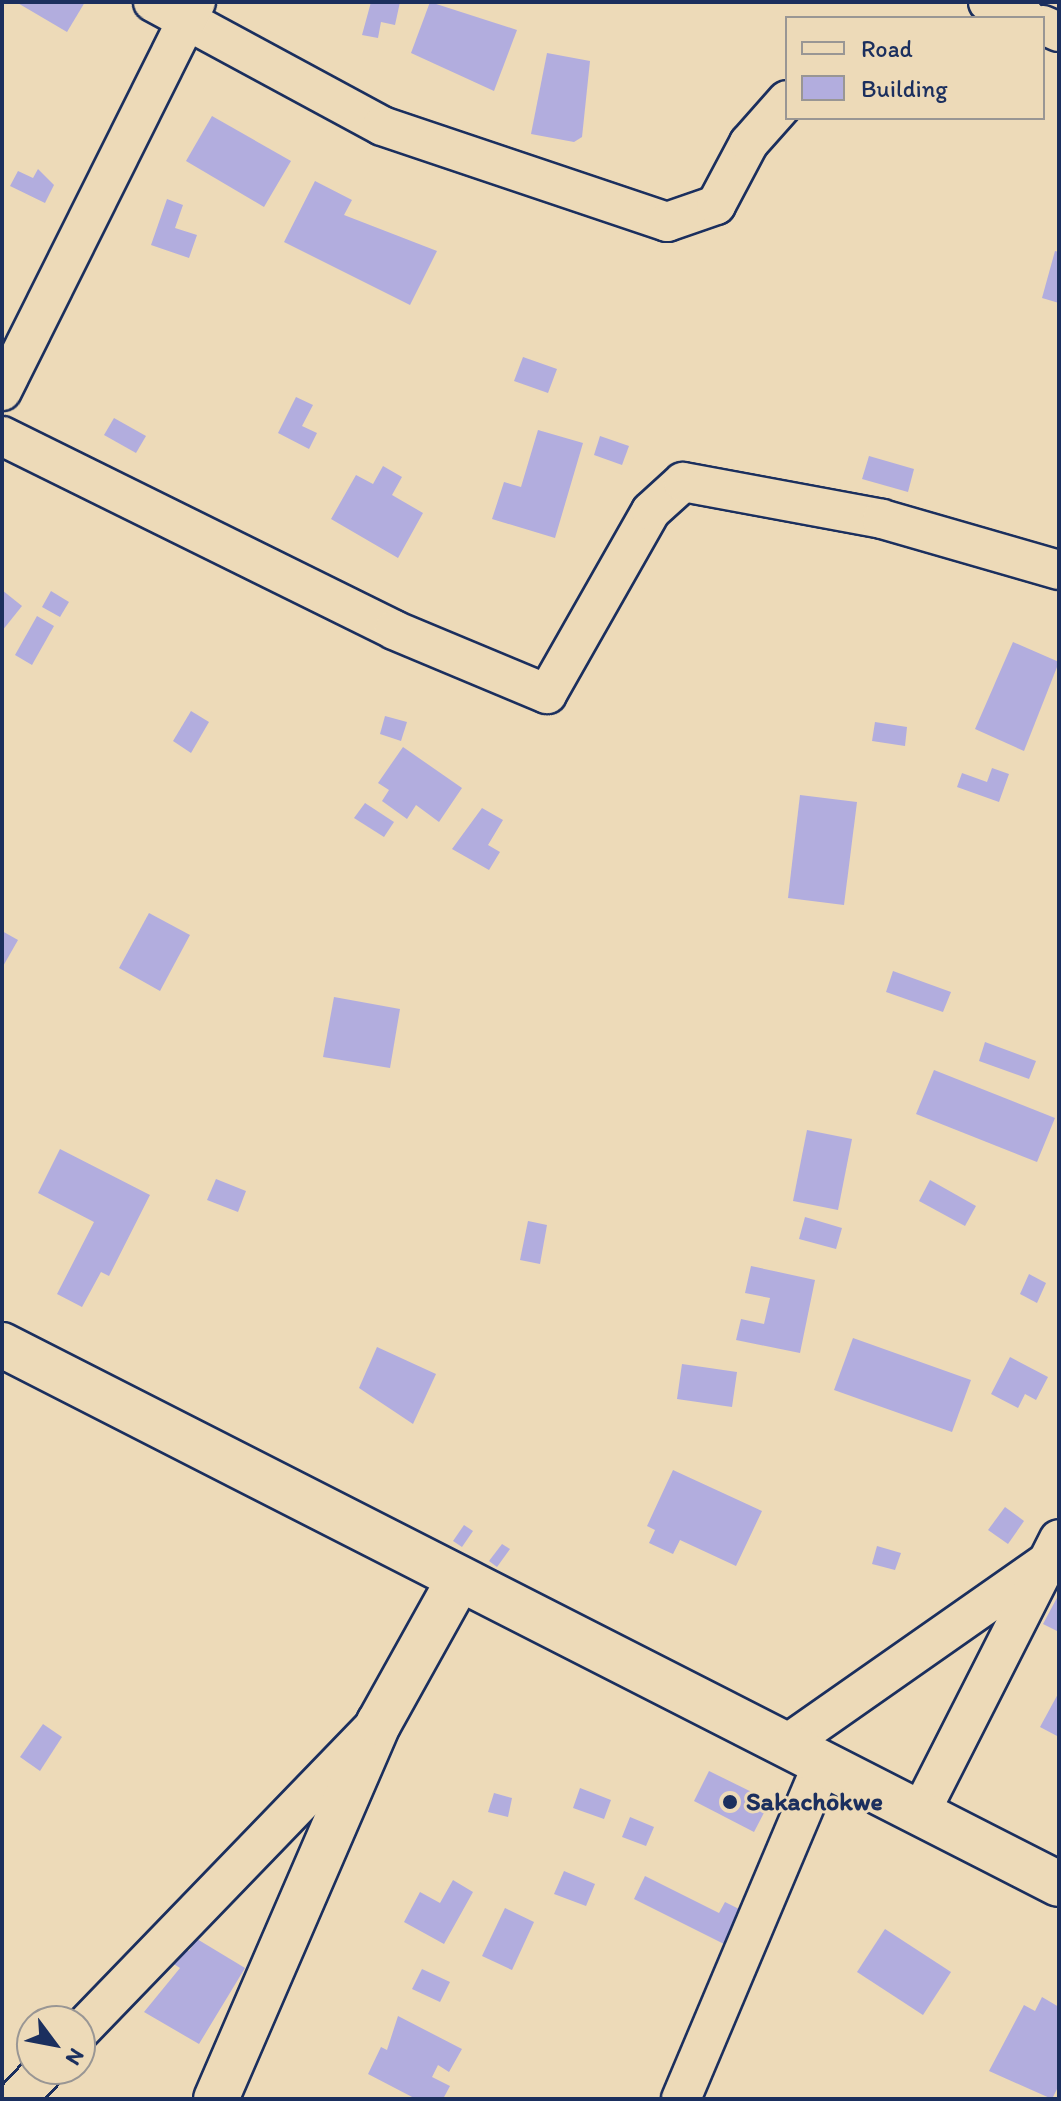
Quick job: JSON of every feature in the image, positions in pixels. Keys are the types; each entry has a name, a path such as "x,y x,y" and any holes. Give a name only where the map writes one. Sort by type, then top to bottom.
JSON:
{"main road":[{"path":"2,1345 1059,1884"},
{"path":"216,2099 379,1723 459,1579"}],"street":[{"path":"153,2 194,12 382,126 667,222 716,205 749,143 785,102"},
{"path":"988,2 1021,16"},
{"path":"2,391 134,121 194,12"},
{"path":"2,436 394,630 547,694 651,511 683,482 882,519 1059,570"},
{"path":"784,1746 1052,1551"},
{"path":"920,1813 1052,1551"},
{"path":"96,2015 379,1723"},
{"path":"681,2099 822,1765"}],"building":[{"path":"16,2 85,2 67,32"},
{"path":"371,2 400,2 395,25 381,22 378,38 362,35"},
{"path":"430,2 517,30 494,91 411,53"},
{"path":"547,53 590,61 582,137 574,142 531,134"},
{"path":"212,116 291,161 264,207 186,161"},
{"path":"38,169 54,185 45,203 10,186 18,171 33,178"},
{"path":"315,181 352,200 344,215 437,251 410,305 284,242"},
{"path":"167,199 183,205 175,228 197,235 189,258 151,245"},
{"path":"1055,251 1059,252 1059,303 1042,298"},
{"path":"523,357 557,369 548,393 514,381"},
{"path":"296,397 313,405 302,426 317,433 309,449 278,433"},
{"path":"114,418 146,436 136,453 104,435"},
{"path":"538,430 583,443 555,538 492,519 504,482 521,487"},
{"path":"600,436 629,446 622,465 594,455"},
{"path":"869,456 914,469 908,492 862,479"},
{"path":"383,466 402,477 392,495 423,513 398,558 331,519 356,475 373,484"},
{"path":"2,590 22,606 2,631"},
{"path":"51,591 69,602 60,617 42,607"},
{"path":"37,616 54,626 32,665 15,655"},
{"path":"1013,642 1059,662 1024,751 975,729"},
{"path":"191,711 209,722 191,753 173,741"},
{"path":"385,716 407,722 401,741 380,734"},
{"path":"875,722 907,727 905,746 872,741"},
{"path":"403,747 462,788 439,822 416,805 407,819 382,801 389,790 378,783"},
{"path":"992,768 1009,774 999,802 957,787 962,773 987,782"},
{"path":"800,795 857,802 844,905 788,898"},
{"path":"365,803 394,822 384,837 354,818"},
{"path":"482,808 503,820 488,845 500,852 489,870 452,849"},
{"path":"149,913 190,935 160,991 119,968"},
{"path":"2,931 18,940 2,968"},
{"path":"893,971 951,992 943,1012 886,992"},
{"path":"334,997 400,1009 390,1068 323,1057"},
{"path":"985,1042 1036,1061 1029,1079 979,1061"},
{"path":"934,1070 1055,1118 1037,1162 916,1114"},
{"path":"807,1130 852,1139 838,1210 793,1201"},
{"path":"60,1149 150,1195 109,1276 101,1272 82,1307 57,1294 94,1222 38,1193"},
{"path":"216,1179 246,1191 238,1212 207,1200"},
{"path":"930,1180 976,1206 965,1226 919,1201"},
{"path":"805,1217 842,1228 836,1249 799,1239"},
{"path":"528,1221 547,1225 540,1264 520,1260"},
{"path":"751,1266 815,1280 800,1353 736,1340 741,1319 764,1324 770,1298 745,1293"},
{"path":"1029,1274 1046,1283 1037,1303 1020,1294"},
{"path":"853,1338 971,1380 952,1432 834,1390"},
{"path":"377,1347 436,1374 413,1424 359,1388"},
{"path":"1010,1357 1048,1377 1036,1400 1025,1394 1018,1408 991,1394"},
{"path":"682,1364 737,1372 732,1407 677,1399"},
{"path":"673,1470 762,1511 736,1566 680,1540 673,1554 649,1543 655,1530 647,1526"},
{"path":"1005,1507 1024,1521 1008,1544 988,1530"},
{"path":"464,1525 473,1531 462,1547 453,1541"},
{"path":"502,1544 510,1549 497,1567 489,1561"},
{"path":"877,1546 901,1553 895,1570 872,1564"},
{"path":"1059,1594 1059,1632 1043,1624"},
{"path":"1059,1692 1059,1737 1040,1727"},
{"path":"43,1724 62,1737 40,1771 20,1757"},
{"path":"709,1771 770,1801 754,1832 694,1801"},
{"path":"580,1788 611,1800 604,1819 573,1808"},
{"path":"494,1793 512,1798 508,1817 488,1812"},
{"path":"630,1817 654,1827 646,1846 622,1837"},
{"path":"564,1871 595,1884 586,1906 554,1894"},
{"path":"645,1876 719,1913 725,1902 747,1913 730,1947 634,1899"},
{"path":"453,1880 473,1892 444,1944 404,1922 420,1892 440,1903"},
{"path":"505,1908 534,1922 512,1970 482,1956"},
{"path":"885,1929 951,1972 923,2015 857,1972"},
{"path":"197,1939 245,1968 199,2044 144,2012 180,1968 169,1961 179,1944 189,1951"},
{"path":"422,1969 450,1982 440,2002 412,1989"},
{"path":"1042,1997 1059,2007 1059,2085 1052,2099 989,2071 1024,2005 1035,2011"},
{"path":"398,2016 462,2049 449,2072 438,2065 432,2077 450,2086 443,2099 416,2099 368,2074 381,2047 387,2050"}],"place":[{"name":"Sakachokwe","path":"730,1802"}]}
